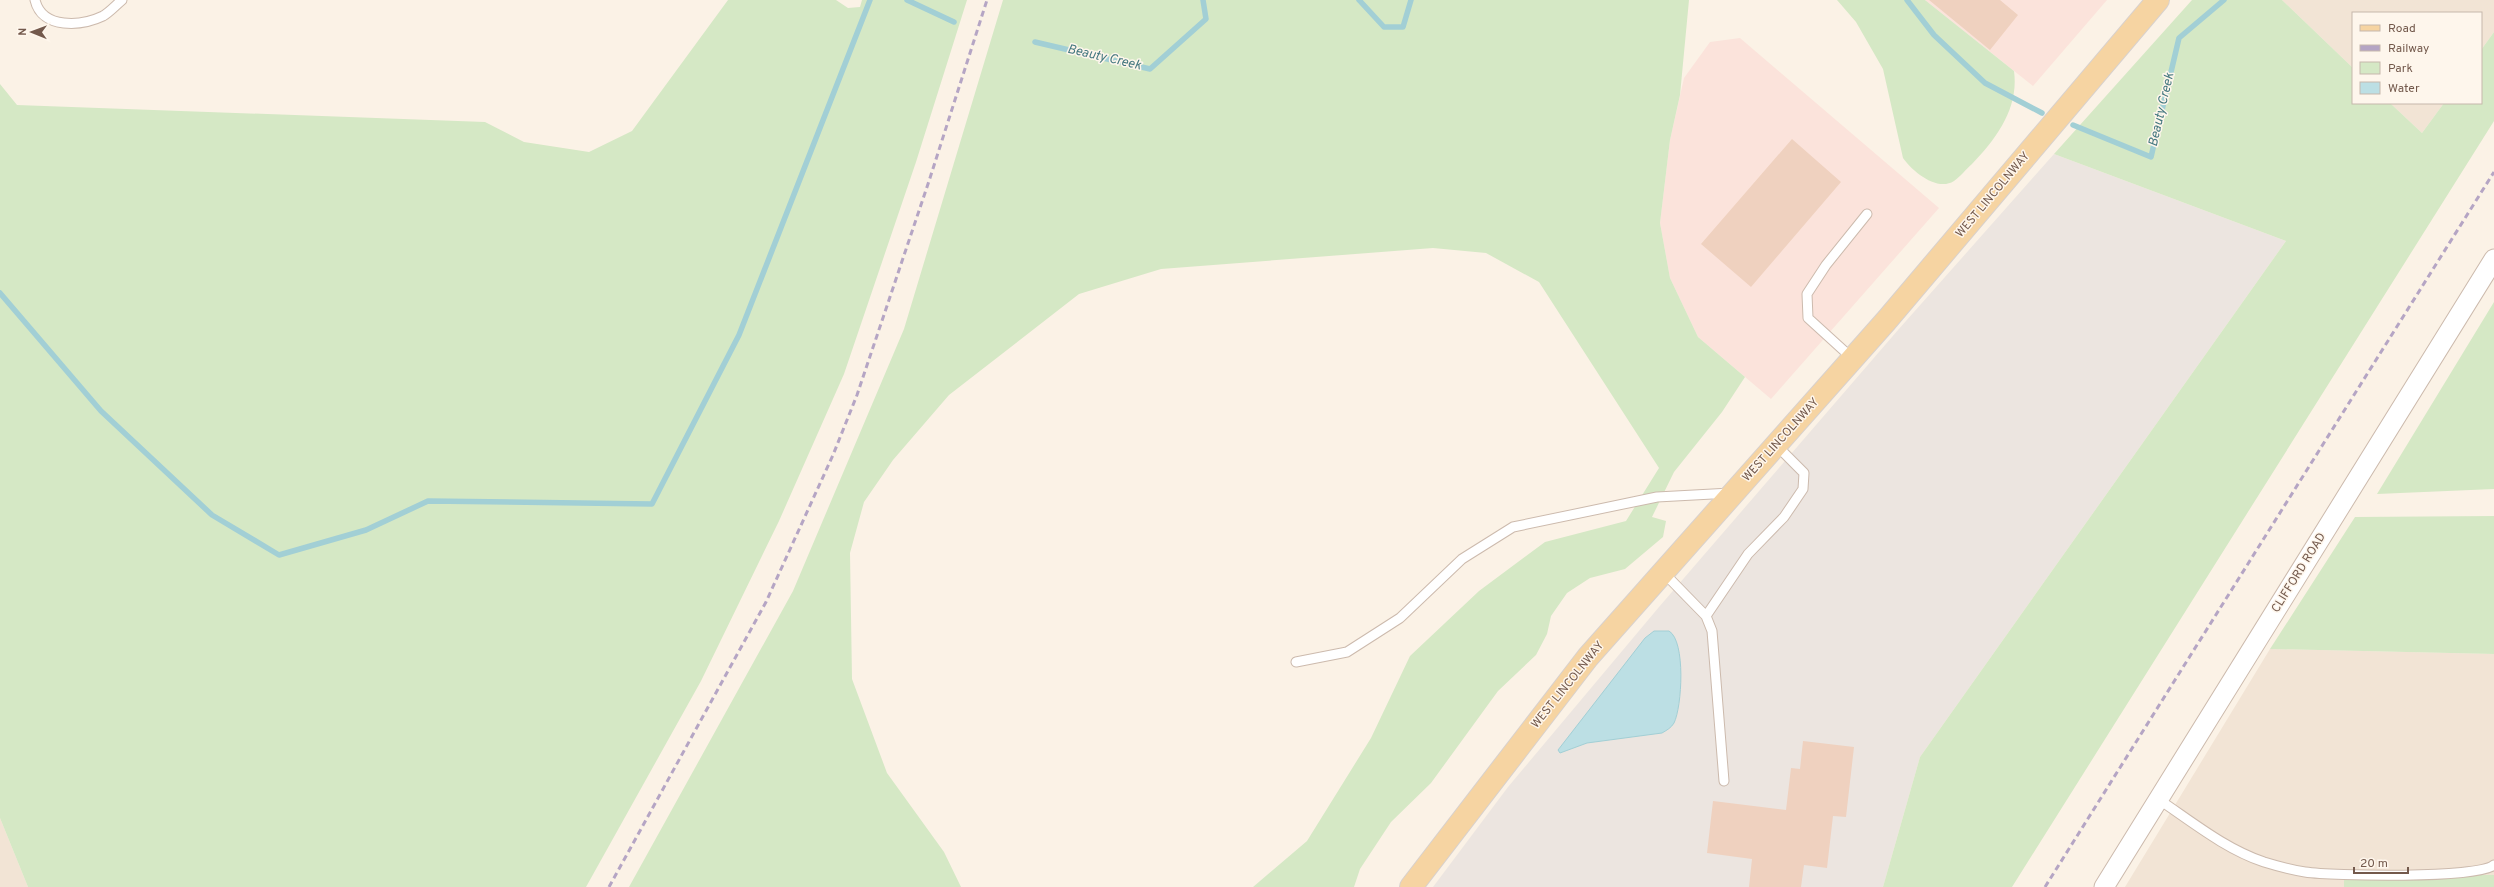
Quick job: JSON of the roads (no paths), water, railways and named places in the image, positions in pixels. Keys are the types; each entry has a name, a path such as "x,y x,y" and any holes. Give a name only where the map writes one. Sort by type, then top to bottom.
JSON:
{"main road":[{"name":"WEST LINCOLNWAY","path":"1411,887 1588,657 1853,359 2158,0"}],"street":[{"name":"CLIFFORD ROAD","path":"2104,887 2494,259"}],"lane":[{"path":"35,0 45,15 57,22 70,24 87,22 104,15 122,0"},
{"path":"1853,359 1808,318 1807,294 1826,265 1866,214"},
{"path":"1706,616 1748,554 1784,517 1803,489 1804,473 1776,445"},
{"path":"1296,662 1347,652 1400,618 1462,559 1513,527 1657,497 1734,493"},
{"path":"1663,572 1706,616 1712,631 1724,781"},
{"path":"2158,799 2226,845 2263,862 2305,872 2401,875 2472,873 2494,865"}],"water":[{"path":"1654,631 1669,631 1674,637 1678,647 1681,675 1679,703 1677,715 1673,725 1662,733 1587,743 1560,753 1558,750 1645,638"}],"waterway":[{"path":"0,293 101,411 212,515 279,555 366,530 428,501 652,504 739,335 870,0"},
{"name":"Beauty Creek","path":"907,0 954,22"},
{"name":"Beauty Creek","path":"1035,42 1150,69 1206,19 1203,0"},
{"name":"Beauty Creek","path":"1359,0 1384,27 1403,27 1411,0"},
{"name":"Beauty Creek","path":"1907,0 1934,35 1985,83 2042,113"},
{"name":"Beauty Creek","path":"2073,125 2151,157 2179,38 2224,0"}],"railway":[{"path":"609,887 766,602 833,455 857,395 929,181 987,0"},
{"path":"2045,887 2494,172"}]}
